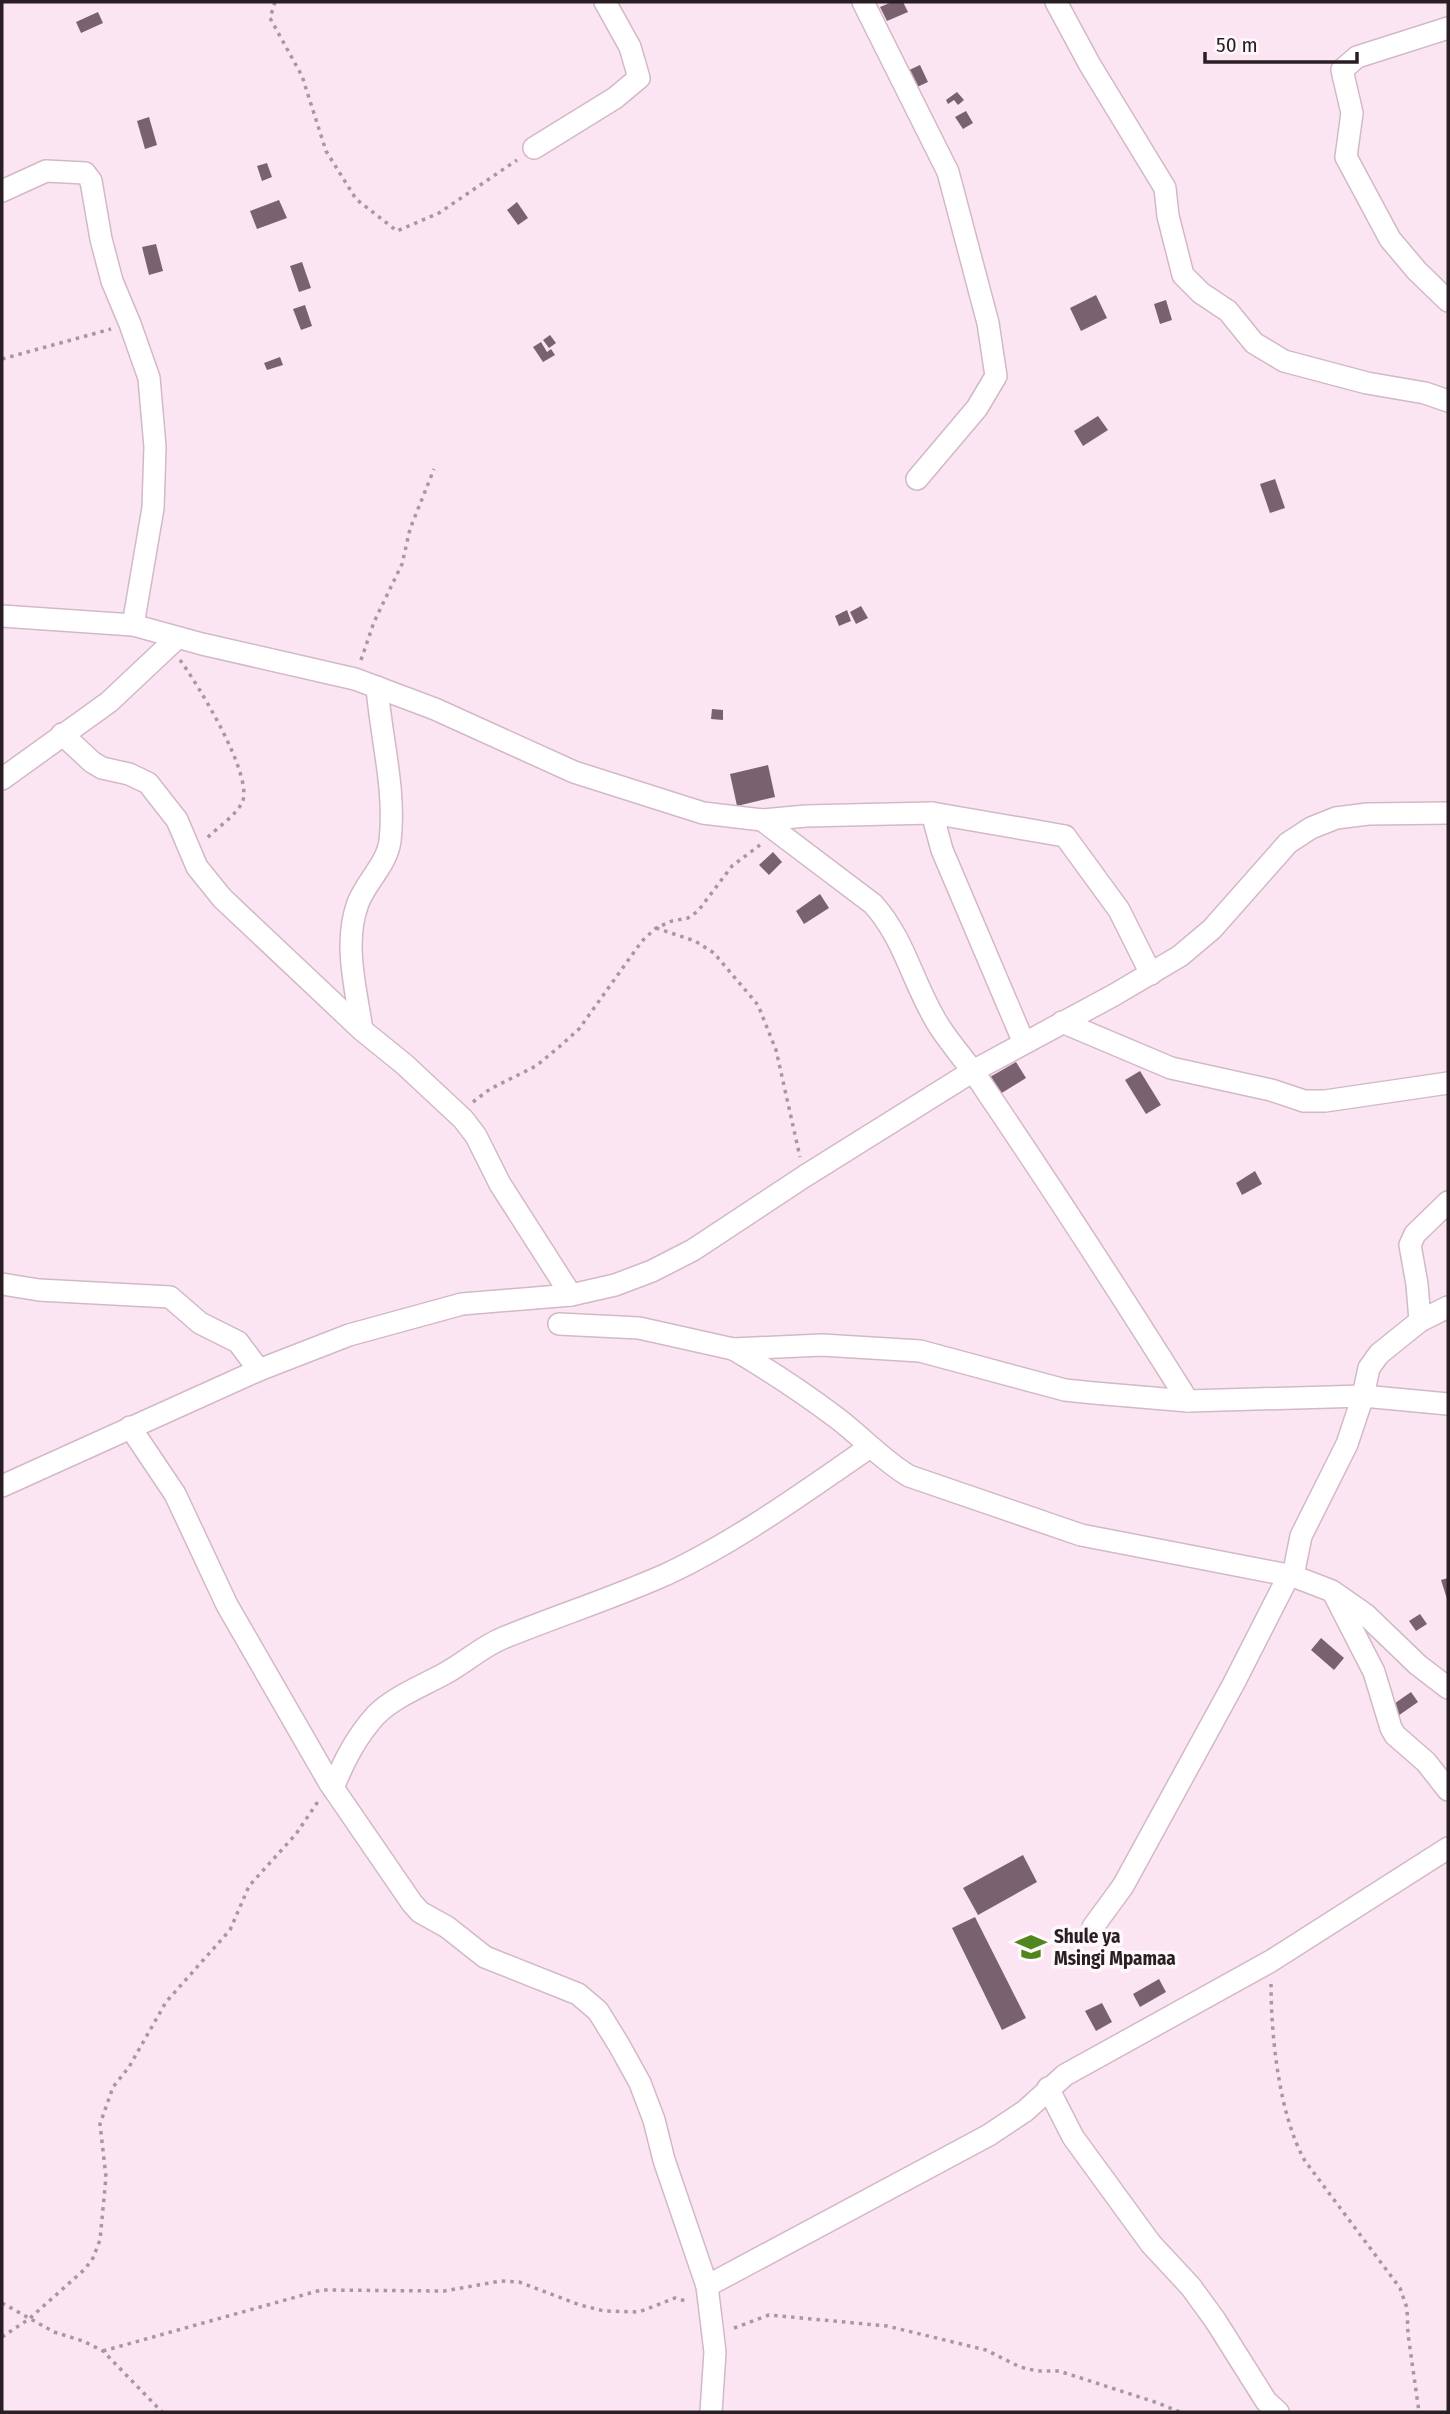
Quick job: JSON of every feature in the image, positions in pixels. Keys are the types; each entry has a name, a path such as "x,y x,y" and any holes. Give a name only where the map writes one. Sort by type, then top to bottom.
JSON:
{"street":[{"path":"534,148 615,98 639,78 630,47 605,2"},
{"path":"863,2 948,172 988,323 996,376 977,408 917,479"},
{"path":"1056,2 1090,65 1165,188 1168,216 1183,275 1201,293 1228,311 1254,343 1284,361 1367,383 1426,393 1448,401"},
{"path":"1448,28 1357,57 1342,70 1352,113 1346,157 1390,239 1417,271 1448,301"},
{"path":"2,191 46,171 86,173 91,180 101,239 112,281 149,378 155,447 153,508 133,625"},
{"path":"2,616 133,625 174,642 355,679 435,709 574,772 683,807 770,826 819,815 932,813 1065,836 1119,910 1150,974"},
{"path":"2,779 108,702 174,642"},
{"path":"362,1030 351,945 353,919 359,901 390,845 391,813 377,687"},
{"path":"62,734 102,768 129,774 148,783 177,820 197,867 237,914 463,1119 476,1136 500,1184 571,1295"},
{"path":"932,813 942,850 1024,1043"},
{"path":"2,1486 258,1370 349,1335 461,1304 571,1295 615,1285 652,1271 693,1250 805,1175 973,1071 1180,956 1212,929 1288,843 1311,828 1336,818 1368,814 1448,813"},
{"path":"770,826 873,904 885,918 901,945 926,1006 1062,1203 1188,1401"},
{"path":"1062,1021 1171,1068 1270,1090 1304,1101 1325,1101 1448,1083"},
{"path":"1420,1321 1410,1245 1415,1234 1448,1202"},
{"path":"2,1284 39,1290 170,1297 200,1323 237,1342 258,1370"},
{"path":"1093,1927 1123,1886 1291,1575 1301,1535 1348,1444 1369,1368 1379,1354 1420,1321 1448,1307"},
{"path":"559,1324 639,1328 733,1349 822,1345 920,1351 1065,1390 1188,1401 1363,1396 1448,1404"},
{"path":"733,1349 778,1375 838,1419 892,1466 909,1476 1080,1535 1291,1575 1332,1591 1365,1615 1418,1665 1448,1688"},
{"path":"131,1427 175,1494 226,1605 331,1785 420,1912 447,1927 485,1957 578,1994 598,2011 640,2083 707,2286 715,2369 711,2412"},
{"path":"331,1785 347,1754 364,1731 378,1714 396,1700 456,1668 478,1650 620,1594 734,1539 870,1447"},
{"path":"1332,1591 1370,1662 1395,1735 1426,1762 1448,1790"},
{"path":"707,2286 989,2135 1025,2111 1048,2088 1095,2057 1271,1961 1448,1848"},
{"path":"1048,2088 1073,2137 1151,2244 1191,2287 1266,2401 1278,2412"}],"path":[{"path":"275,2 270,18 302,76 326,151 356,199 397,231 439,213 534,148"},
{"path":"2,359 130,324"},
{"path":"355,679 374,622 402,564 410,529 434,469"},
{"path":"174,642 240,768 245,789 242,803 205,839 194,857"},
{"path":"463,1119 473,1102 490,1089 536,1066 579,1029 642,941 656,928 688,918 698,911 732,866 770,826"},
{"path":"656,928 695,941 715,953 758,1005 776,1050 805,1175"},
{"path":"2,2337 29,2319 85,2269 93,2258 100,2240 106,2177 100,2124 113,2087 129,2067 166,2002 230,1930 249,1886 312,1813 331,1785"},
{"path":"1271,1961 1271,2014 1284,2098 1294,2141 1305,2161 1400,2288 1406,2308 1419,2412"},
{"path":"103,2351 321,2290 444,2291 501,2281 519,2282 604,2311 639,2312 675,2298 693,2302 708,2310"},
{"path":"2,2303 54,2332 103,2351 162,2412"},
{"path":"712,2336 769,2315 887,2326 986,2350 1020,2367 1037,2371 1059,2371 1180,2412"}],"building":[{"path":"892,2 903,2 908,12 887,21 880,7"},
{"path":"98,12 103,23 81,33 76,22"},
{"path":"920,65 928,82 915,88 907,71"},
{"path":"957,92 964,100 958,105 954,100 948,104 946,100"},
{"path":"966,111 973,123 963,129 955,117"},
{"path":"149,117 157,145 145,149 137,121"},
{"path":"267,163 272,177 262,181 257,166"},
{"path":"279,200 287,218 257,229 250,211"},
{"path":"517,202 528,218 518,225 507,210"},
{"path":"156,244 163,271 149,275 142,247"},
{"path":"302,262 311,288 299,292 290,266"},
{"path":"1096,295 1107,318 1081,331 1070,308"},
{"path":"1166,300 1172,320 1160,324 1154,304"},
{"path":"305,305 312,326 301,330 293,309"},
{"path":"550,335 556,343 549,348 543,340"},
{"path":"541,342 547,352 551,349 555,355 543,362 533,347"},
{"path":"280,357 283,365 267,370 264,363"},
{"path":"1098,416 1108,430 1083,446 1074,431"},
{"path":"1275,479 1285,508 1270,513 1260,484"},
{"path":"861,606 868,618 856,624 850,612"},
{"path":"847,610 851,621 839,626 835,616"},
{"path":"712,709 723,710 723,720 711,719"},
{"path":"768,765 775,797 737,806 730,774"},
{"path":"773,852 782,862 769,875 759,865"},
{"path":"820,894 829,908 804,924 796,911"},
{"path":"1016,1062 1026,1078 1000,1094 990,1077"},
{"path":"1140,1071 1161,1105 1146,1114 1125,1080"},
{"path":"1255,1171 1262,1184 1242,1195 1236,1183"},
{"path":"1448,1578 1448,1602 1441,1580"},
{"path":"1420,1614 1427,1624 1416,1631 1409,1621"},
{"path":"1321,1638 1344,1658 1334,1670 1311,1650"},
{"path":"1411,1692 1418,1702 1395,1718 1388,1708"},
{"path":"1023,1855 1037,1882 978,1915 963,1888"},
{"path":"975,1917 1026,2018 1002,2030 952,1928"},
{"path":"1159,1979 1166,1992 1140,2007 1133,1994"},
{"path":"1102,2003 1112,2022 1096,2031 1085,2011"}],"place":[{"name":"Shule ya Msingi Mpamaa","path":"1031,1947"}]}
